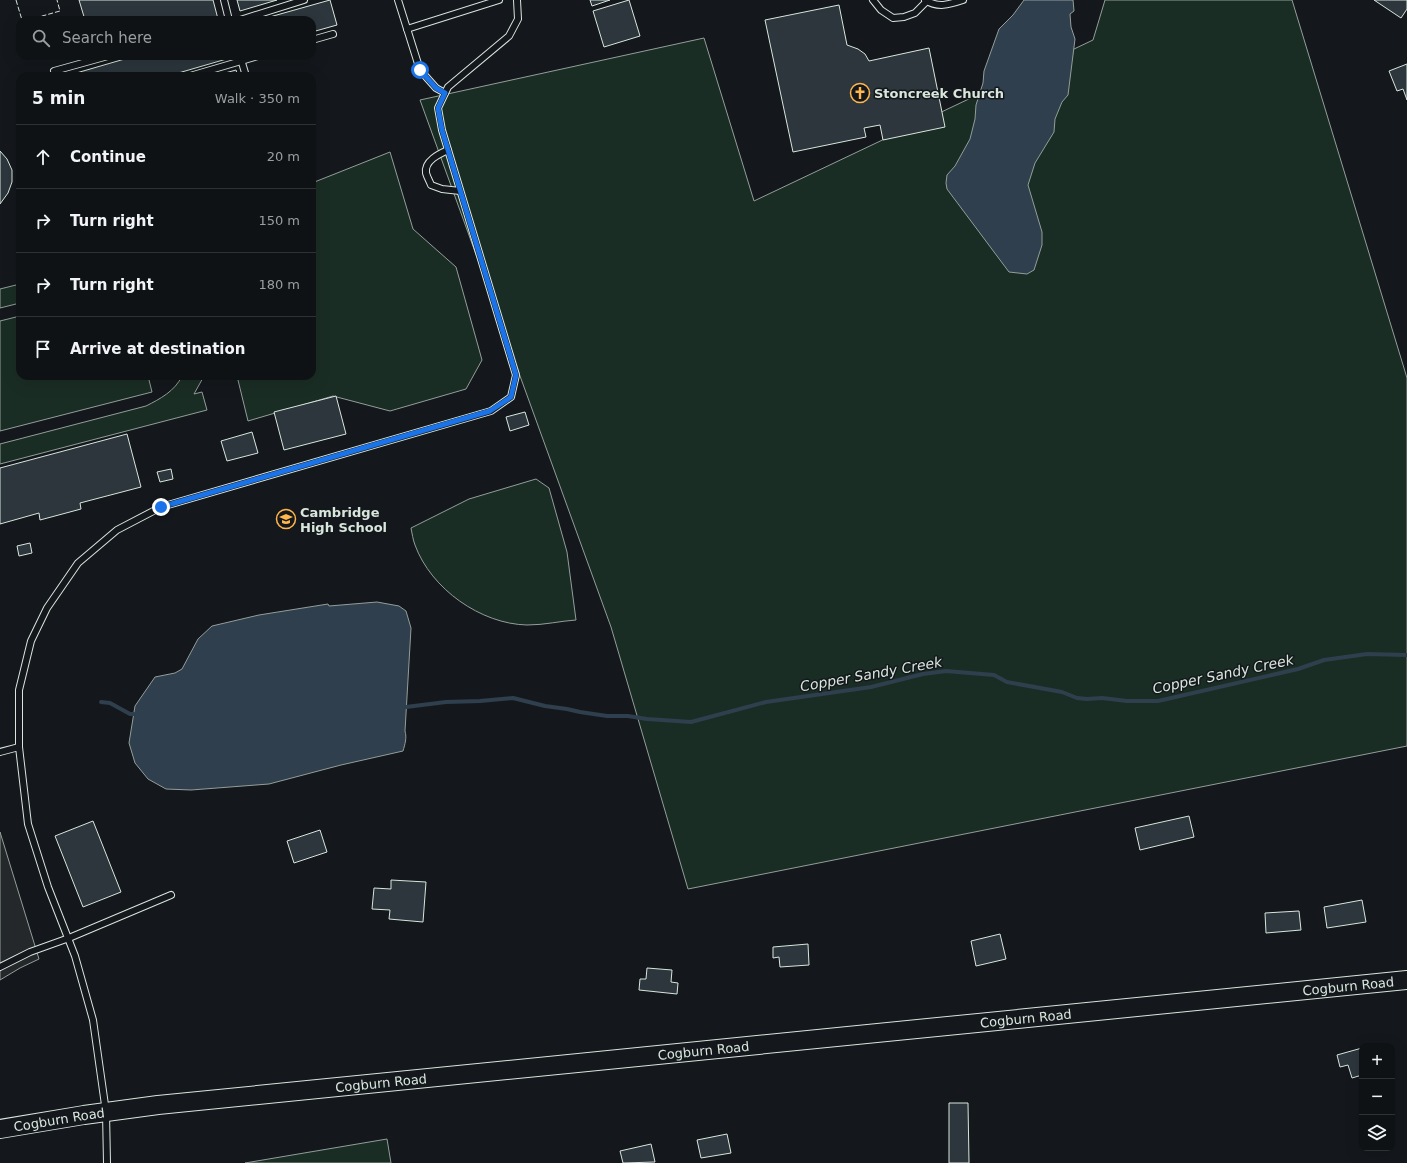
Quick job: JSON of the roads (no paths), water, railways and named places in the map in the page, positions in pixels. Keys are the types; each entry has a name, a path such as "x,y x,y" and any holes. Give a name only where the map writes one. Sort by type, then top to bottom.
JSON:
{"street":[{"name":"Cogburn Road","path":"0,1129 158,1105 1407,980"}],"lane":[{"path":"224,0 228,16"},
{"path":"253,16 304,0"},
{"path":"398,0 420,70 436,88 445,93"},
{"path":"407,29 499,0"},
{"path":"107,1163 106,1112 93,1020 75,956 48,886 28,824 19,747 20,690 31,641 47,608 78,563 117,530 161,507 490,411 511,397 516,375 442,130 438,108 448,88 509,36 518,19 516,0"},
{"path":"874,0 881,10 893,18 915,13 926,1 932,5 948,5 962,0"},
{"path":"316,39 333,34"},
{"path":"54,72 94,60"},
{"path":"201,72 235,60"},
{"path":"242,60 245,72"},
{"path":"448,150 435,156 428,164 426,172 431,185 442,189 460,191"},
{"path":"0,752 19,747"},
{"path":"0,967 30,952 69,938 171,895"}],"water":[{"path":"1024,0 1073,0 1074,11 1070,14 1071,27 1075,39 1068,95 1062,102 1055,119 1054,132 1035,163 1028,185 1042,232 1042,245 1034,270 1027,274 1009,272 947,189 946,183 947,175 955,166 970,139 975,119 976,105 983,83 984,71 999,29 1013,15"},
{"path":"377,602 399,606 406,611 411,628 405,731 406,739 403,751 341,765 269,784 191,790 166,789 148,779 135,763 129,743 135,706 155,677 175,673 182,669 198,639 212,626 259,615 328,604 329,606"}],"waterway":[{"name":"Copper Sandy Creek","path":"406,707 446,702 513,698 545,706 607,716 628,716 691,722 766,702 871,687 923,674 946,671 994,675 1007,682 1062,692 1077,698 1158,701 1298,669 1324,660 1367,654 1407,655"},
{"name":"Copper Sandy Creek","path":"101,702 110,703 130,714 134,714"}],"place":[{"name":"Stoncreek Church","path":"860,93"},
{"name":"Cambridge High School","path":"286,519"}]}
